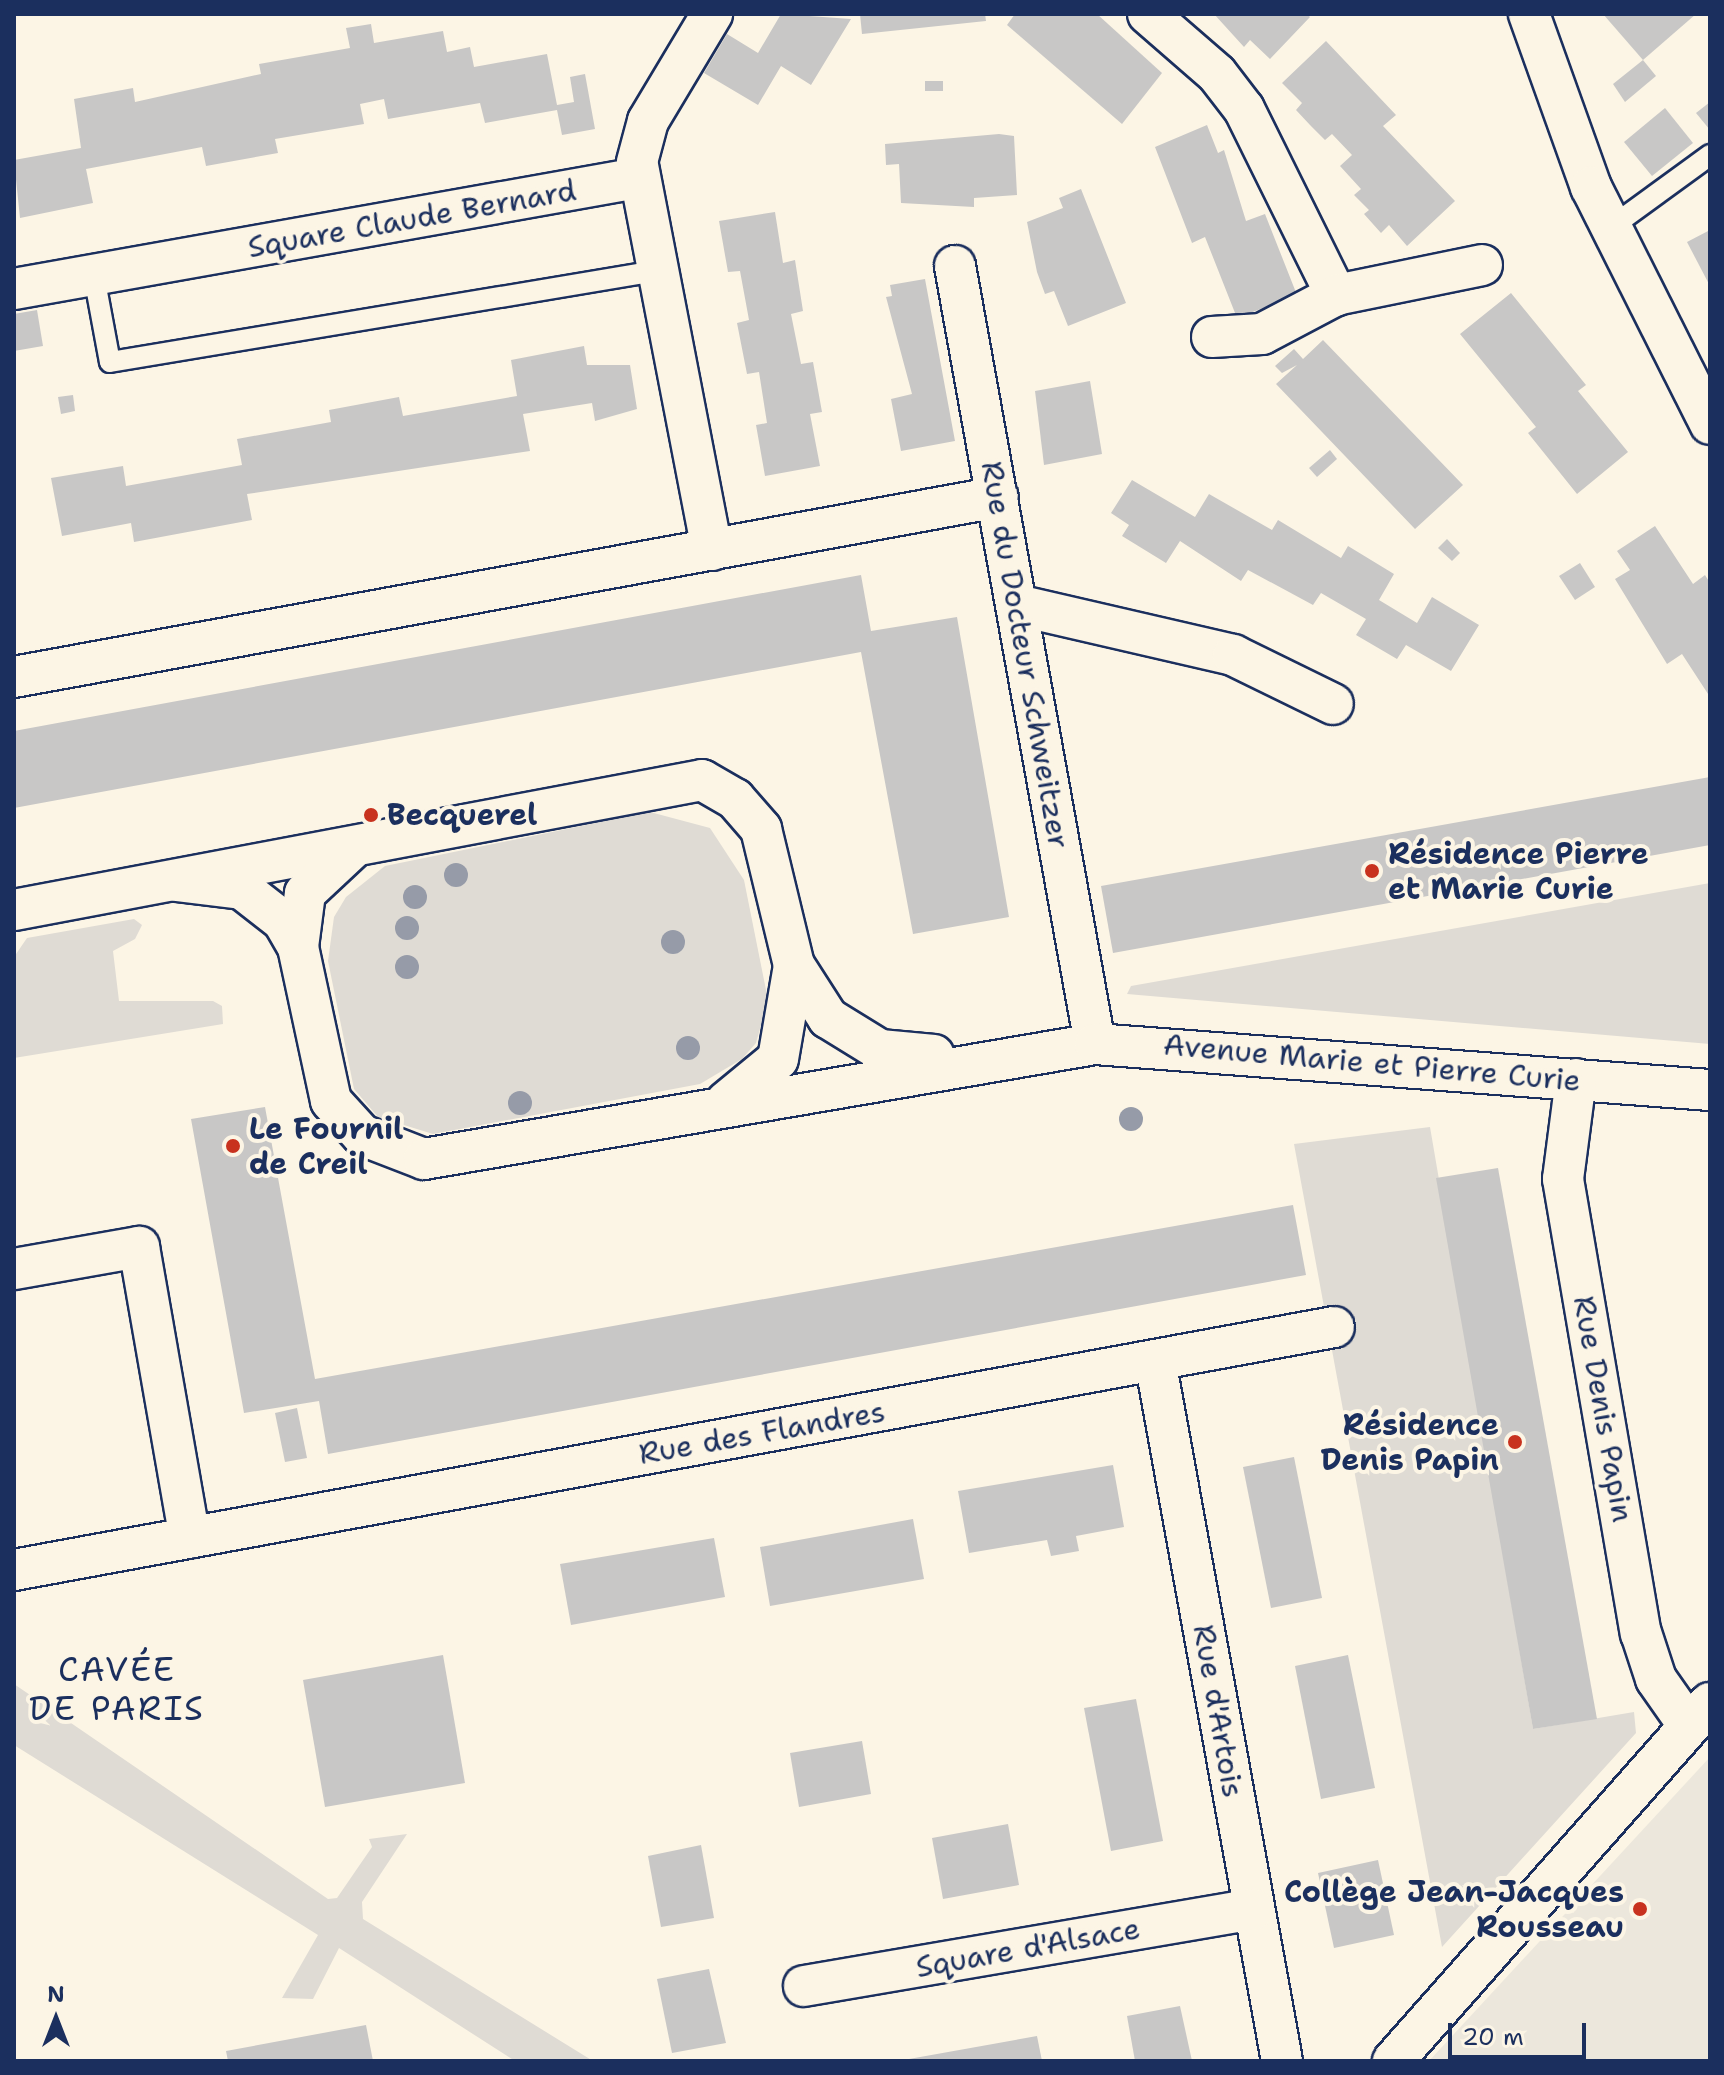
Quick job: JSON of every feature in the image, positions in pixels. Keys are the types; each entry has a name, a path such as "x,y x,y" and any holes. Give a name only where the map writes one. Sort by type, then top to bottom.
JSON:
{"street":[{"path":"712,14 648,121 638,178 712,550"},
{"path":"1148,14 1237,100 1336,295"},
{"path":"1529,14 1610,228 1710,424"},
{"name":"Square Claude Bernard","path":"14,289 638,178"},
{"path":"1212,337 1262,334 1336,295 1482,265"},
{"name":"Rue du Docteur Schweitzer","path":"955,266 1095,1044"},
{"path":"14,677 998,497"},
{"path":"1017,605 1233,655 1333,704"},
{"name":"Avenue Marie et Pierre Curie","path":"14,910 702,780 735,799 761,829 794,965 828,1018 880,1050 1034,1050"},
{"path":"298,947 300,905 311,882 362,844"},
{"name":"Avenue Marie et Pierre Curie","path":"176,881 216,882 254,896 283,921 298,947 331,1101 382,1147 445,1159 1034,1050 1095,1044 1710,1090"},
{"name":"Avenue Marie et Pierre Curie","path":"704,1111 752,1087 778,1059 794,965"},
{"name":"Rue Denis Papin","path":"1576,1079 1563,1179 1641,1633 1656,1679 1700,1715"},
{"path":"15,1263 139,1247 190,1538"},
{"name":"Rue des Flandres","path":"14,1570 1334,1327"},
{"name":"Rue d'Artois","path":"1155,1360 1282,2061"},
{"path":"1393,2061 1700,1715"},
{"name":"Square d'Alsace","path":"804,1986 1253,1909"}],"lane":[{"path":"1610,228 1710,155"},
{"path":"94,276 110,362 656,271"}],"shaded area":[{"path":"650,812 710,828 744,880 768,1000 756,1043 742,1059 700,1084 433,1134 378,1117 354,1089 328,961 334,917 346,897 385,866"},
{"path":"1710,883 1710,1044 1127,994 1131,986"},
{"path":"134,919 142,925 135,939 113,951 119,1001 213,1001 222,1006 223,1024 14,1058 14,957 27,938"},
{"path":"1430,1127 1533,1729 1634,1712 1636,1733 1442,1947 1294,1144"},
{"path":"14,1684 328,1899 337,1898 372,1847 369,1839 407,1834 362,1902 363,1919 593,2061 515,2061 339,1948 313,1999 282,1998 318,1935 14,1745"},
{"name":"Collège Jean-Jacques Rousseau","path":"1710,1757 1710,2061 1429,2061"}],"building":[{"path":"781,14 851,19 811,85 781,66 758,105 704,73 727,34 758,53"},
{"path":"860,14 985,14 986,21 862,34"},
{"path":"1015,14 1097,14 1162,73 1122,124 1007,25"},
{"path":"1214,14 1307,14 1310,17 1270,59 1250,40 1244,47"},
{"path":"1603,14 1696,14 1643,60"},
{"path":"371,24 374,43 443,31 447,52 470,47 474,67 547,54 557,105 574,102 570,77 585,74 595,129 562,135 557,110 485,123 480,103 388,119 384,99 360,104 364,124 275,139 278,153 206,166 202,147 86,169 93,203 20,218 14,160 81,148 74,99 133,88 135,102 261,74 259,64 350,48 346,28"},
{"path":"1326,41 1396,115 1383,126 1455,201 1407,246 1389,225 1381,233 1364,214 1369,210 1354,195 1361,189 1340,166 1352,155 1332,134 1325,140 1310,125 1296,110 1302,103 1282,83"},
{"path":"1643,60 1656,76 1625,102 1613,84"},
{"path":"925,81 943,81 943,91 925,91"},
{"path":"1710,102 1710,130 1696,113"},
{"path":"1665,108 1693,143 1652,176 1624,142"},
{"path":"1207,125 1218,153 1224,150 1246,221 1265,214 1297,295 1237,318 1205,237 1192,243 1155,147"},
{"path":"999,134 1014,136 1017,195 974,198 974,207 901,203 899,164 886,165 885,144"},
{"path":"1081,189 1126,303 1068,326 1054,291 1045,294 1037,272 1027,222 1063,208 1059,198"},
{"path":"775,212 783,263 795,260 803,311 791,314 801,364 813,362 822,412 810,414 820,466 765,476 756,425 767,423 759,372 747,374 737,323 749,320 740,271 728,272 719,221"},
{"path":"1710,230 1710,286 1687,242"},
{"path":"925,279 955,441 901,451 891,399 912,394 886,297 892,296 890,285"},
{"path":"1511,293 1586,385 1578,391 1628,452 1577,494 1528,433 1536,427 1460,334"},
{"path":"37,310 43,346 14,351 14,314"},
{"path":"1323,340 1463,485 1415,529 1276,384 1297,365 1282,373 1275,366 1294,349 1303,359"},
{"path":"584,346 587,365 630,365 637,409 595,421 592,403 523,414 530,451 247,494 252,520 134,542 131,523 62,536 51,478 123,466 126,486 242,465 237,439 331,422 329,410 399,397 403,416 517,396 511,360"},
{"path":"1090,381 1102,454 1044,465 1035,391"},
{"path":"73,395 75,411 61,414 58,397"},
{"path":"1330,450 1337,459 1317,477 1309,468"},
{"path":"1132,480 1195,517 1209,494 1272,530 1278,520 1341,558 1348,546 1394,574 1379,600 1417,623 1432,597 1479,625 1451,671 1406,645 1397,659 1356,635 1366,619 1321,593 1313,605 1248,570 1241,581 1180,541 1166,563 1122,536 1129,525 1111,513"},
{"path":"1655,526 1693,584 1705,575 1710,583 1710,697 1682,654 1667,664 1615,579 1630,570 1617,551"},
{"path":"1447,539 1460,553 1452,561 1438,548"},
{"path":"1580,563 1595,587 1575,600 1559,576"},
{"path":"861,575 871,631 957,617 1009,917 913,934 861,652 14,808 14,731"},
{"name":"Résidence Pierre et Marie Curie","path":"1710,777 1710,845 1113,953 1101,886"},
{"path":"265,1107 315,1379 1293,1205 1306,1275 328,1454 319,1401 244,1413 191,1119"},
{"name":"Résidence Denis Papin","path":"1498,1168 1597,1719 1533,1729 1436,1178"},
{"path":"297,1408 307,1458 285,1462 275,1413"},
{"path":"1294,1457 1322,1598 1271,1608 1243,1467"},
{"path":"1113,1465 1124,1527 1076,1536 1079,1551 1051,1556 1047,1540 969,1553 958,1491"},
{"path":"913,1519 924,1579 770,1606 760,1547"},
{"path":"714,1538 725,1597 571,1625 560,1564"},
{"path":"443,1655 465,1783 325,1807 303,1680"},
{"path":"1348,1655 1375,1788 1321,1799 1295,1666"},
{"path":"1136,1699 1163,1841 1111,1851 1084,1708"},
{"path":"862,1741 871,1794 799,1807 790,1753"},
{"path":"1008,1824 1019,1885 943,1899 932,1838"},
{"path":"701,1845 714,1918 661,1927 648,1856"},
{"path":"1378,1860 1394,1935 1334,1948 1318,1873"},
{"path":"709,1969 726,2043 672,2053 657,1979"},
{"path":"1180,2006 1192,2061 1135,2061 1127,2016"},
{"path":"366,2025 373,2061 228,2061 226,2051"},
{"path":"1037,2036 1042,2061 909,2061 909,2059"}],"place":[{"name":"Becquerel","path":"371,815"},
{"name":"Résidence Pierre et Marie Curie","path":"1372,871"},
{"name":"Le Fournil de Creil","path":"233,1146"},
{"name":"Résidence Denis Papin","path":"1515,1442"},
{"name":"Collège Jean-Jacques Rousseau","path":"1640,1909"}],"district":[{"name":"CAVÉE DE PARIS","path":"117,1688"}]}
